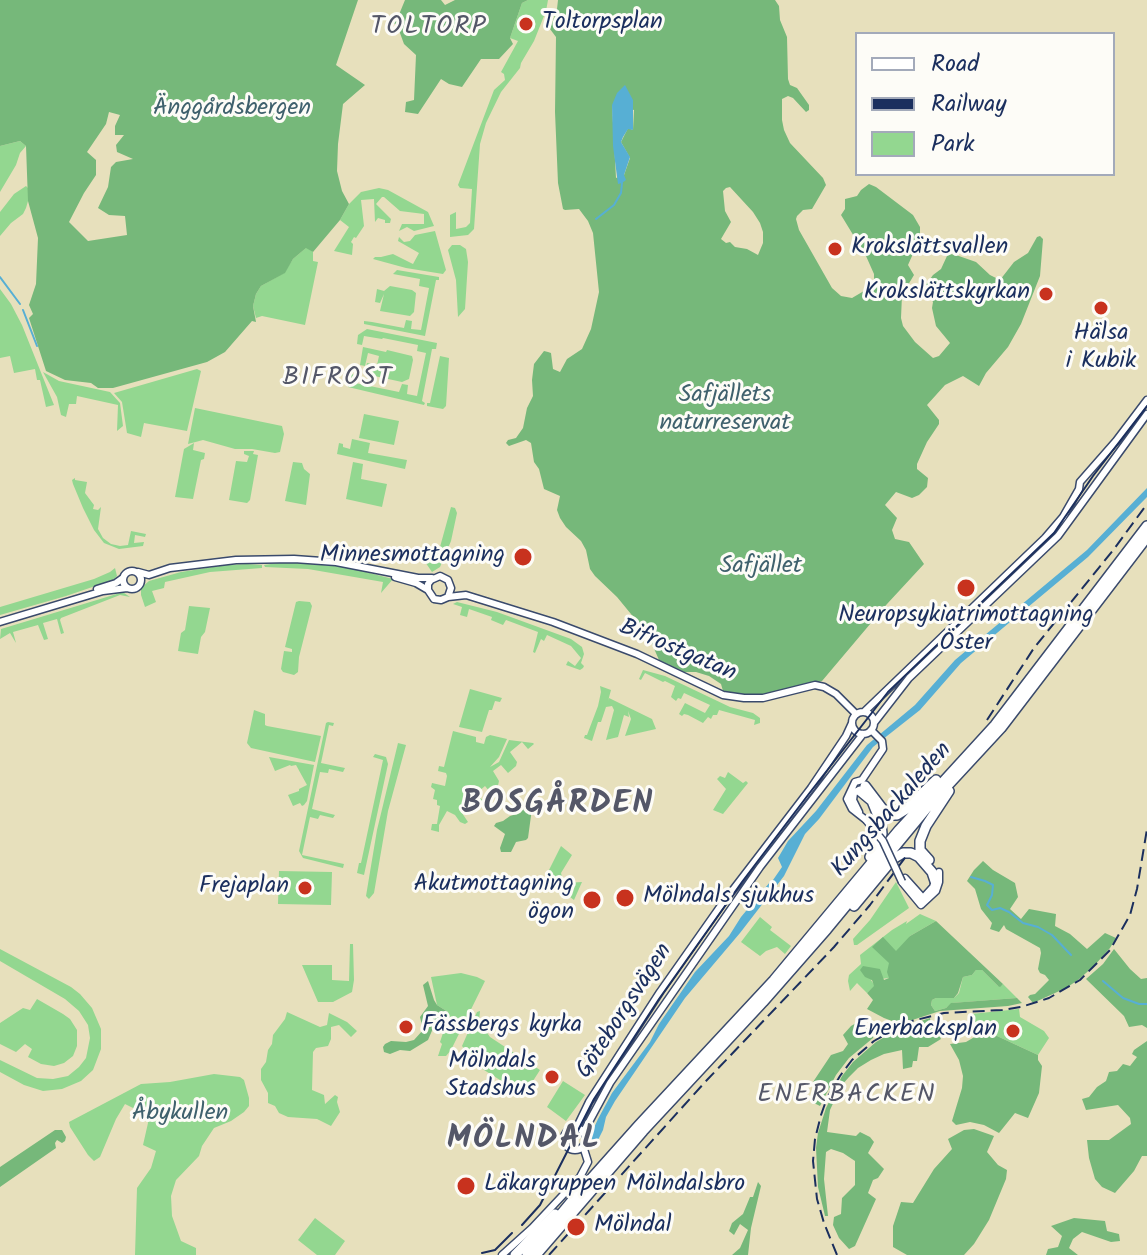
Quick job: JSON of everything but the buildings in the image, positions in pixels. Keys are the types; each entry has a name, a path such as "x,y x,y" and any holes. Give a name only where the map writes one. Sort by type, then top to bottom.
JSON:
{"highway":[{"name":"Kungsbackaleden","path":"527,1255 581,1190 766,989 914,812 978,744 1147,526"},
{"name":"Kungsbackaleden","path":"536,1255 624,1153 763,1002 904,835 1016,710 1147,537"},
{"path":"859,786 889,815 897,815 978,744"},
{"path":"936,879 922,854 920,841 926,826 961,772"},
{"path":"843,899 882,834 875,805 859,786"},
{"path":"827,929 840,920 899,855 911,853 919,857 936,879"},
{"path":"505,1254 581,1190"}],"main road":[{"path":"856,714 864,712 1045,538 1063,517 1079,484 1147,400"},
{"name":"Göteborgsvägen","path":"580,1148 586,1139 583,1133 610,1083 760,867 863,734 874,729 909,678 1064,528 1147,414"},
{"path":"1083,480 1090,480 1093,487"},
{"path":"1079,489 1083,494 1088,494"},
{"path":"0,620 116,583 129,571 149,575 170,568 236,560 336,562 418,578 443,577 450,583 448,597 431,597 428,590 432,578"},
{"path":"0,620 103,591 135,589 149,578 182,568"},
{"path":"377,570 428,590"},
{"path":"138,572 141,583"},
{"path":"123,578 127,588"},
{"name":"Bifrostgatan","path":"450,583 478,598"},
{"name":"Bifrostgatan","path":"448,597 462,595 478,598 553,622 637,654 723,695 763,698 815,685 836,694 856,714"},
{"path":"864,712 871,716 883,749 859,786 847,796 848,803 883,841 904,880 922,902"},
{"name":"Göteborgsvägen","path":"580,1148 569,1148 565,1141 567,1133 576,1129 589,1102 660,992 722,904 811,788 846,736 856,714"},
{"path":"852,723 855,730 863,734"},
{"path":"916,890 924,890 936,879"},
{"path":"922,902 936,891 939,882 936,879"},
{"path":"922,902 936,879"},
{"path":"904,880 916,890 922,902"},
{"path":"576,1129 583,1133"},
{"name":"Göteborgsvägen","path":"505,1254 575,1183 588,1159 580,1148"}],"green space":[{"name":"Änggårdsbergen","path":"0,0 358,0 336,65 365,85 343,104 337,171 349,204 313,252 306,248 293,259 285,273 261,286 253,306 256,322 252,321 225,352 207,362 113,388 98,388 91,383 65,380 46,371 29,318 33,314 29,305 36,284 38,238 28,201 26,146 20,141 0,146","holes":["109,112 120,115 115,135 124,135 116,145 117,152 133,159 116,162 111,167 108,187 98,208 109,215 125,216 127,235 88,241 69,222 96,175 96,160 87,152 106,124"]},
{"path":"405,0 441,0 445,5 455,0 528,0 522,3 510,38 513,44 499,59 481,59 462,87 441,79 418,114 405,112 406,102 414,100 416,55 404,44 397,25 391,22 398,17"},
{"path":"548,0 546,11 520,68 501,92 486,123 480,144 474,229 468,235 450,237 450,215 456,212 456,229 470,223 472,189 458,185 494,90 505,80 501,72 518,41 510,38 522,3"},
{"name":"Safjället","path":"558,0 775,0 787,37 788,79 809,105 806,112 793,98 788,96 782,99 784,130 790,143 826,185 812,209 803,210 797,216 799,230 832,288 841,296 852,298 869,288 874,274 841,215 845,209 845,199 857,196 869,184 913,215 920,227 920,238 908,265 914,275 902,295 901,318 915,342 933,358 939,356 950,343 936,326 933,302 925,286 941,269 947,256 956,255 976,262 1000,280 1014,262 1028,253 1037,237 1043,239 1040,276 1021,324 1008,347 979,386 963,376 945,385 927,405 939,424 917,464 917,469 928,478 927,487 912,498 896,492 885,505 897,518 892,530 895,539 909,542 924,564 822,681 773,694 734,694 723,691 721,684 709,676 684,672 659,660 640,625 590,569 581,541 560,518 557,510 560,496 544,489 531,443 526,440 509,446 506,443 516,438 523,428 533,396 534,364 544,351 548,352 551,353 553,369 560,372 567,359 582,349 591,329 599,292 593,233 579,209 563,209 558,183 556,37 550,29","holes":["612,105 634,110 633,130 628,128 621,142 630,158 624,175 616,178","730,187 760,223 763,243 758,255 721,239 731,222 725,211 723,191"]},
{"path":"20,141 26,146 0,192 0,146"},
{"path":"26,186 28,201 23,214 0,236 0,212 14,194"},
{"path":"379,188 428,212 434,226 414,231 407,227 399,231 402,224 424,224 424,214 400,211 382,197 376,204 391,219 390,223 378,218 375,222 374,199 361,200 364,226 351,242 352,255 334,251 349,227 340,220 349,204 361,192"},
{"path":"435,231 446,270 443,274 373,259 393,254 413,264 419,253 398,241 399,237 404,242 410,241 415,235"},
{"path":"452,245 466,249 468,262 465,309 458,317 456,280 448,250"},
{"path":"307,247 313,252 313,261 318,262 305,325 262,316 256,318 253,306 261,286 284,273 293,259"},
{"path":"397,270 439,277 425,336 364,324 364,321 404,328 406,320 412,321 411,329 421,330 429,288 419,286 420,279 393,274"},
{"path":"390,286 416,293 414,312 410,316 380,311 384,294 380,303 375,302 377,289 384,291"},
{"path":"0,289 22,325 54,405 46,407 35,369 14,373 10,356 0,358"},
{"path":"367,329 437,343 436,349 432,349 422,401 424,405 348,387 351,374 356,375 355,383 399,392 402,384 408,385 407,394 417,396 426,353 417,351 418,345 383,338 364,336 362,345 357,344 358,335"},
{"path":"363,347 412,356 409,379 402,382 365,374 367,363 377,365 379,356 368,353 365,366 360,365"},
{"path":"440,356 449,358 446,406 443,409 427,406"},
{"path":"197,369 201,371 187,431 144,423 141,437 127,433 122,402 114,393"},
{"path":"43,372 59,381 110,392 120,403 123,426 117,431 118,405 77,396 76,404 69,404 66,417 61,415 57,397"},
{"path":"195,408 282,426 284,434 280,452 235,449 203,440 188,444"},
{"path":"364,414 399,421 394,445 359,438"},
{"path":"352,439 370,443 368,453 407,460 405,469 337,454 339,443 350,449"},
{"path":"194,443 193,450 205,453 193,499 175,497 184,449"},
{"path":"244,451 254,451 253,454 258,455 247,503 229,500 236,461 247,462 249,456"},
{"path":"293,462 302,463 310,474 306,505 285,501"},
{"path":"353,462 363,464 361,479 387,484 382,507 346,499"},
{"path":"75,478 87,482 85,493 94,505 93,509 101,507 98,529 103,538 120,546 128,545 131,531 146,534 145,537 135,535 134,543 144,542 143,546 119,549 104,543 83,508 73,484"},
{"path":"451,507 457,513 451,541 440,567 432,572 421,556 433,557 436,547 440,547"},
{"path":"262,565 262,568 210,572 165,582 164,588 152,591 156,602 145,607 141,588 149,581 181,572"},
{"path":"264,565 346,567 393,579 381,593 383,582"},
{"path":"115,568 117,576 113,580 0,615 0,607 94,579"},
{"path":"120,593 130,597 120,595 61,618 64,633 61,634 57,619 43,623 48,639 44,640 38,625 13,632 16,643 10,633 0,639 1,629"},
{"path":"296,602 310,602 312,606 298,672 294,675 281,669 284,651 292,652 292,649 285,647"},
{"path":"457,602 497,612 571,639 582,647 583,668 580,670 566,665 568,661 575,666 581,658 571,646 547,635 544,641 541,639 535,653 538,632 506,620 503,625 491,620 492,617 469,609 467,617 460,615 462,607 453,604"},
{"path":"189,606 210,608 198,654 178,651"},
{"path":"643,670 665,676 730,707 753,713 760,718 760,723 754,725 755,720 719,710 717,715 711,719 708,717 703,723 688,715 682,716 679,714 685,703 705,713 710,705 684,693 676,701 671,697 675,686 645,673 639,679"},
{"path":"600,686 611,690 608,701 609,698 652,719 656,729 625,736 631,719 628,711 629,717 624,715 618,737 606,740 614,710 612,706 606,707 592,741 584,738 598,706"},
{"path":"470,689 502,698 500,702 495,701 492,710 489,710 482,732 459,727"},
{"path":"254,710 265,714 267,726 321,736 315,762 251,748 247,743"},
{"path":"328,722 334,723 333,726 329,725 321,763 345,768 343,772 329,769 328,773 320,772 312,809 335,815 333,818 320,815 318,819 310,817 302,855 344,864 343,868 303,858 299,851"},
{"path":"453,731 476,737 476,742 484,744 490,735 507,739 499,757 490,767 499,762 509,740 533,743 534,744 528,749 522,742 510,752 517,762 508,773 501,765 493,771 499,781 499,793 494,797 485,786 477,793 483,801 462,813 468,822 460,822 447,811 439,825 439,832 431,830 432,824 437,824 440,806 433,799 435,790 431,787 432,783 445,786 446,773 438,771 439,766 444,767"},
{"path":"398,743 406,745 388,811 374,893 369,899 366,896 377,830"},
{"path":"375,754 386,757 388,764 364,875 357,873 383,760 373,757"},
{"path":"269,757 314,765 304,805 293,806 288,795 307,785 296,765 275,771"},
{"path":"728,772 743,783 748,783 723,814 713,810 726,789 717,779 720,776 725,778"},
{"path":"531,799 528,838 516,842 511,852 501,852 505,834 494,826 520,813"},
{"path":"561,846 572,855 561,873 563,881 582,882 574,900 545,878"},
{"path":"983,861 1015,883 1018,897 1010,909 1021,919 1029,909 1056,914 1055,926 1087,949 1105,933 1116,938 1110,948 1078,980 1033,1003 1028,997 1049,980 1038,969 1040,948 1004,925 999,932 990,929 992,923 981,909 975,889 967,881"},
{"name":"Frejaplan","path":"279,871 332,872 331,905 278,904"},
{"path":"896,882 909,908 854,945 853,939"},
{"path":"920,914 936,921 910,936 889,978 871,980 875,986 867,993 857,983 850,991 849,975 861,964 860,955 892,930"},
{"path":"760,917 772,927 770,930 791,946 785,954 777,947 760,956 741,942"},
{"path":"936,921 1003,984 998,986 982,970 976,970 972,975 963,977 954,998 932,1000 935,1011 951,1003 1017,998 1022,1003 940,1011 900,1024 867,1009 873,1000 867,993 874,986 872,980 860,970 863,966 880,969 884,980 889,978 889,963 872,947 883,937 896,951 910,936"},
{"path":"350,944 353,944 352,992 333,1002 318,1002 302,965 332,965 332,980 349,981"},
{"path":"0,949 71,987 92,1008 101,1029 101,1049 93,1070 81,1081 62,1089 43,1091 0,1072 0,1060 37,1078 68,1076 86,1058 90,1038 88,1025 79,1011 65,999 0,961"},
{"path":"1114,949 1141,979 1147,978 1147,1028 1142,1025 1129,1027 1124,1016 1086,979"},
{"path":"976,970 982,970 998,986 1003,984 1017,998 952,1003 935,1011 932,1000 954,998 959,993 963,977 972,975"},
{"path":"461,973 485,981 451,1050 446,1056 438,1056 445,1027 449,1023 448,1012 437,1005 431,977"},
{"path":"428,981 437,1005 448,1012 449,1023 445,1027 441,1024 434,1026 428,1040 410,1051 384,1052 385,1044 414,1040 423,1030 420,1017 428,1006 423,985"},
{"path":"37,999 70,1019 77,1030 77,1046 73,1056 64,1063 54,1066 41,1064 28,1057 32,1049 25,1044 16,1052 0,1044 0,1023 23,1008 30,1010"},
{"name":"Enerbacksplan","path":"1019,1009 1020,1017 1044,1031 1049,1038 1038,1055 971,1026 971,1014"},
{"path":"480,1011 479,1021 490,1037 540,1070 524,1095 468,1060 469,1055 462,1046"},
{"path":"287,1012 320,1027 327,1025 329,1013 357,1031 351,1037 339,1025 331,1027 328,1046 316,1048 313,1052 312,1090 324,1095 325,1104 335,1095 338,1097 340,1112 331,1126 317,1119 288,1117 268,1103 261,1069 273,1035"},
{"path":"930,1018 931,1026 941,1039 928,1047 919,1047 917,1061 913,1061 912,1067 903,1069 902,1050 871,1060 858,1068 841,1086 830,1110 827,1132 856,1136 860,1132 870,1137 874,1142 868,1153 884,1169 873,1180 868,1193 876,1199 855,1246 849,1249 833,1225 834,1217 841,1214 842,1198 855,1185 855,1161 831,1149 826,1152 824,1179 828,1216 825,1216 818,1187 816,1148 826,1108 842,1076 876,1042 900,1028"},
{"path":"858,1022 874,1033 873,1038 849,1058 820,1106 812,1102 819,1090 813,1082 831,1055 843,1051 848,1044 843,1035"},
{"path":"983,1032 1038,1055 1042,1066 1039,1093 1028,1118 1015,1113 999,1133 984,1125 970,1122 956,1125 952,1121 963,1076 950,1044 966,1042"},
{"path":"1147,1041 1147,1156 1142,1156 1115,1193 1102,1187 1095,1179 1087,1140 1109,1140 1131,1124 1130,1118 1118,1105 1086,1110 1082,1099 1089,1097 1106,1081 1109,1072 1117,1071 1123,1064 1130,1066 1137,1057 1132,1054 1134,1050"},
{"name":"Åbykullen","path":"214,1074 244,1080 249,1106 231,1121 214,1128 199,1156 176,1180 171,1196 172,1216 181,1241 196,1248 196,1255 135,1255 137,1188 151,1168 156,1151 143,1145 147,1115 125,1104 100,1157 94,1161 69,1122 141,1084"},
{"path":"563,1081 585,1095 566,1121 547,1107"},
{"path":"974,1129 994,1136 987,1152 1007,1170 989,1220 974,1244 964,1255 907,1255 893,1247 893,1226 901,1202 913,1203 934,1169 952,1149 948,1139 964,1130"},
{"path":"55,1130 62,1130 65,1141 57,1140 56,1148 0,1187 0,1167"},
{"path":"758,1182 761,1186 748,1255 732,1255 740,1248 748,1230 740,1224 734,1235 729,1231 732,1223 743,1214"},
{"path":"315,1218 345,1241 335,1255 317,1255 298,1240"},
{"path":"1074,1218 1105,1221 1107,1231 1119,1234 1120,1241 1111,1242 1082,1232 1073,1239 1069,1248 1078,1255 1046,1255 1048,1249 1058,1247 1062,1236 1051,1226"}],"water":[{"path":"625,85 633,100 633,130 628,129 621,142 630,157 624,175 626,180 618,184 612,105"},
{"path":"1147,488 1147,497 1088,557 961,663 920,710 873,747 805,834 784,876 685,998 615,1101 595,1146 591,1144 592,1132 612,1093 650,1042 659,1024 695,972 729,936 773,880 782,867 778,858 788,841 816,811 867,745 915,705 955,660 1087,550"}],"waterway":[{"path":"596,219 614,205 621,193 622,183"},
{"path":"0,277 20,304"},
{"path":"23,310 37,346"},
{"path":"971,877 993,885 987,905 992,910 1000,908 1023,923 1038,927 1052,935 1071,955"},
{"path":"1103,981 1123,998 1147,1004"}],"tram line":[{"path":"522,1225 540,1205 594,1099 659,999 808,795 888,692 1054,533 1147,406"},
{"path":"482,1253 495,1250 512,1233"}],"railway":[{"path":"987,720 1034,648 1147,504"},
{"path":"837,1255 817,1199 813,1161 821,1115 840,1076 852,1060 874,1041 908,1022 944,1013 1021,1007 1049,998 1080,980 1110,950 1130,915 1147,829"},
{"path":"549,1255 706,1081 834,947 907,855"}],"place":[{"name":"Toltorpsplan","path":"526,24"},
{"name":"Krokslättsvallen","path":"835,249"},
{"name":"Krokslättskyrkan","path":"1046,294"},
{"name":"Hälsa i Kubik","path":"1101,308"},
{"name":"Minnesmottagning","path":"523,557"},
{"name":"Neuropsykiatrimottagning Öster","path":"966,588"},
{"name":"Frejaplan","path":"305,888"},
{"name":"Mölndals sjukhus","path":"625,898"},
{"name":"Akutmottagning ögon","path":"592,900"},
{"name":"Fässbergs kyrka","path":"406,1027"},
{"name":"Enerbacksplan","path":"1013,1031"},
{"name":"Mölndals Stadshus","path":"552,1077"},
{"name":"Läkargruppen Mölndalsbro","path":"466,1186"},
{"name":"Mölndal","path":"576,1227"}],"district":[{"name":"TOLTORP","path":"429,29"},
{"name":"BIFROST","path":"338,380"},
{"name":"BOSGÅRDEN","path":"558,807"},
{"name":"ENERBACKEN","path":"847,1097"},
{"name":"MÖLNDAL","path":"524,1142"}],"park label":[{"name":"Safjällets naturreservat","path":"725,411"}]}
